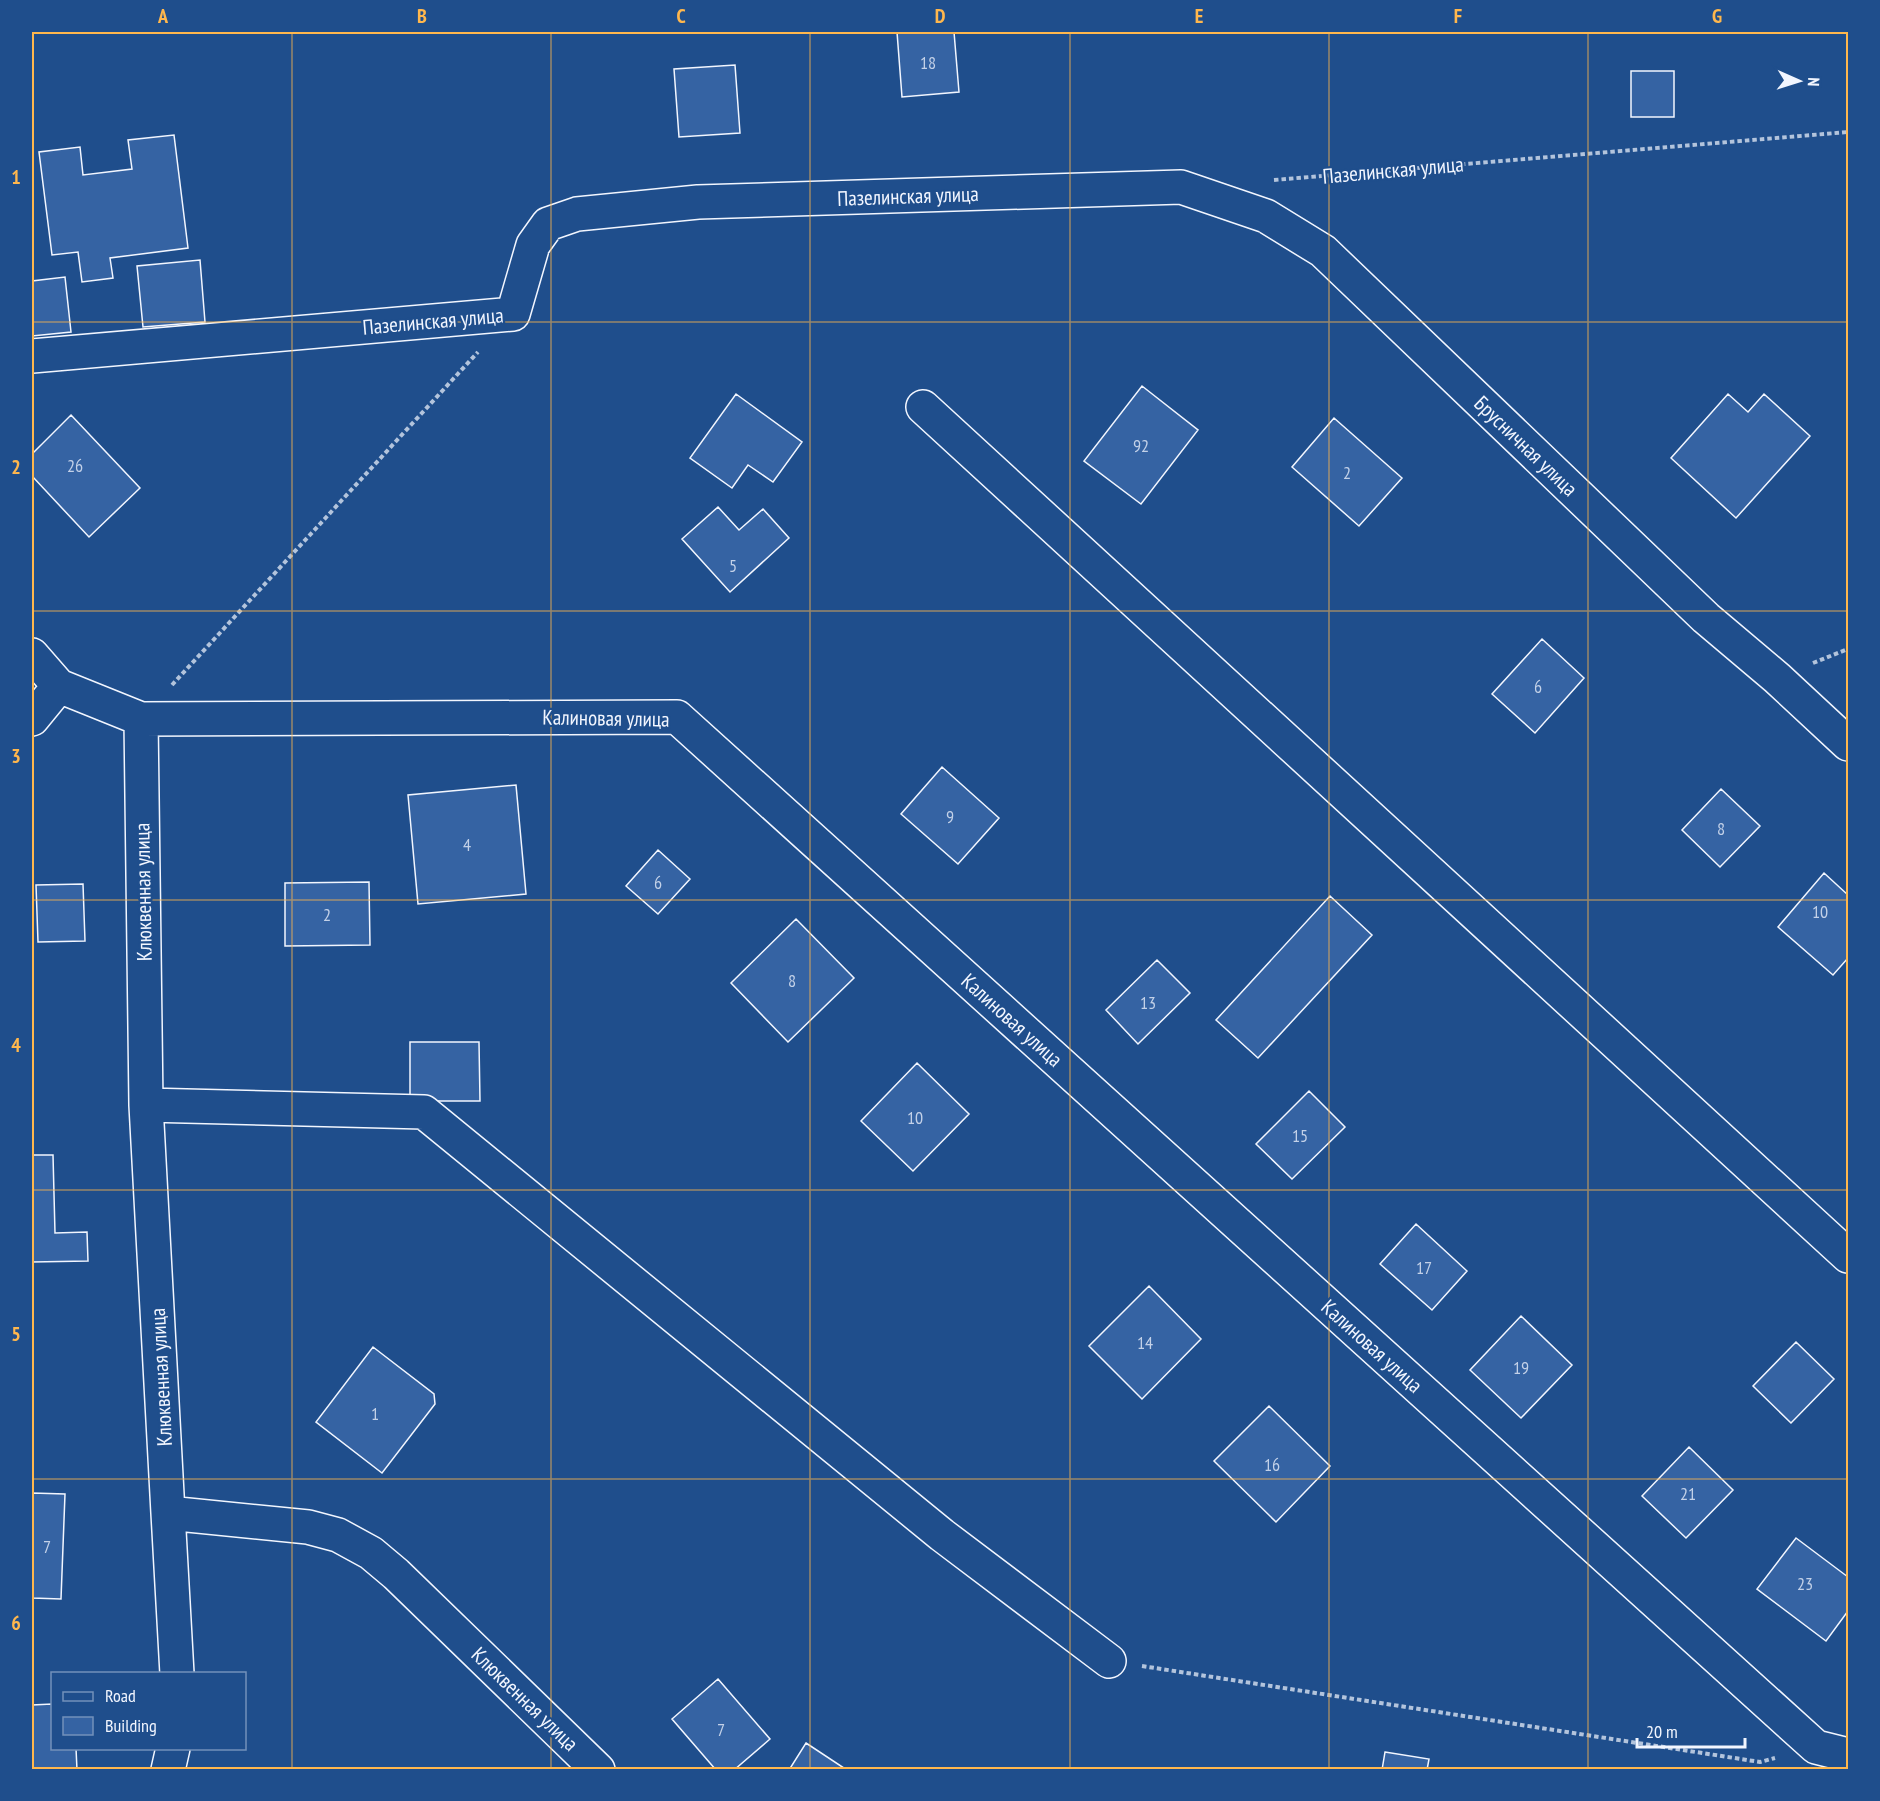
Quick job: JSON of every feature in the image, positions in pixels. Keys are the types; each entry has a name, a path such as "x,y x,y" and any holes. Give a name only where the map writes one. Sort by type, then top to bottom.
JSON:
{"street":[{"name":"Пазелинская улица","path":"32,356 513,314 533,245 548,224 577,214 698,202 1181,187"},
{"name":"Брусничная улица","path":"1181,187 1266,216 1323,251 1706,618 1777,678 1848,744"},
{"path":"923,407 1848,1256"},
{"name":"Калиновая улица","path":"32,655 59,686 141,719 677,717 1816,1747 1848,1755"},
{"path":"32,719 59,686"},
{"name":"Клюквенная улица","path":"141,719 146,1105 168,1513 308,1527 338,1535 372,1553 598,1770"},
{"path":"146,1105 424,1112 942,1535 1108,1661"},
{"path":"168,1513 177,1672"},
{"path":"168,1770 173,1750"}],"path":[{"name":"Пазелинская улица","path":"1264,180 1848,132"},
{"path":"141,719 513,314"},
{"path":"1108,1661 1760,1762 1816,1747"}],"building":[{"path":"897,32 954,32 959,92 902,97"},
{"path":"735,65 740,133 679,137 674,69"},
{"path":"1631,71 1674,71 1674,117 1631,117"},
{"path":"174,135 188,248 110,258 113,278 82,282 78,252 52,255 39,152 80,147 83,175 132,169 128,140"},
{"path":"200,260 205,322 143,327 137,266"},
{"path":"65,277 71,332 32,336 32,281"},
{"path":"1142,386 1198,430 1141,504 1084,461"},
{"path":"736,394 802,442 773,482 748,465 732,488 690,458"},
{"path":"1728,394 1748,412 1764,394 1810,436 1736,518 1671,458"},
{"path":"71,415 140,488 89,537 32,476 32,454"},
{"path":"1334,418 1402,478 1359,526 1292,467"},
{"path":"718,507 739,530 763,509 789,538 730,592 682,539"},
{"path":"1542,639 1584,678 1535,733 1492,694"},
{"path":"942,767 999,818 958,864 901,814"},
{"path":"516,785 526,894 418,904 408,795"},
{"path":"1721,789 1760,826 1720,867 1682,830"},
{"path":"658,850 690,879 658,914 626,886"},
{"path":"1824,873 1848,895 1848,958 1833,975 1778,927"},
{"path":"369,882 370,945 285,946 285,883"},
{"path":"83,884 85,941 38,942 36,885"},
{"path":"1330,896 1372,935 1258,1058 1216,1020"},
{"path":"796,919 854,978 788,1042 731,983"},
{"path":"1157,960 1190,993 1138,1044 1106,1010"},
{"path":"410,1042 479,1042 480,1101 410,1101"},
{"path":"917,1063 969,1114 913,1171 861,1121"},
{"path":"1309,1091 1345,1127 1292,1179 1256,1144"},
{"path":"32,1155 53,1155 55,1233 87,1232 88,1261 32,1262"},
{"path":"1416,1224 1467,1271 1432,1310 1380,1264"},
{"path":"1149,1286 1201,1339 1142,1399 1089,1346"},
{"path":"1521,1316 1572,1365 1521,1418 1470,1370"},
{"path":"1796,1342 1834,1379 1791,1423 1753,1386"},
{"path":"373,1347 434,1394 435,1404 382,1473 316,1422"},
{"path":"1269,1406 1330,1466 1276,1522 1214,1461"},
{"path":"1689,1447 1733,1490 1686,1538 1642,1496"},
{"path":"32,1493 65,1494 61,1599 32,1598"},
{"path":"1796,1538 1848,1577 1848,1611 1826,1641 1757,1589"},
{"path":"718,1679 770,1739 734,1770 716,1770 672,1719"},
{"path":"51,1704 51,1750 76,1750 77,1770 32,1770 32,1705"},
{"path":"806,1743 847,1770 789,1770"},
{"path":"1385,1752 1429,1759 1427,1770 1382,1770"}]}
